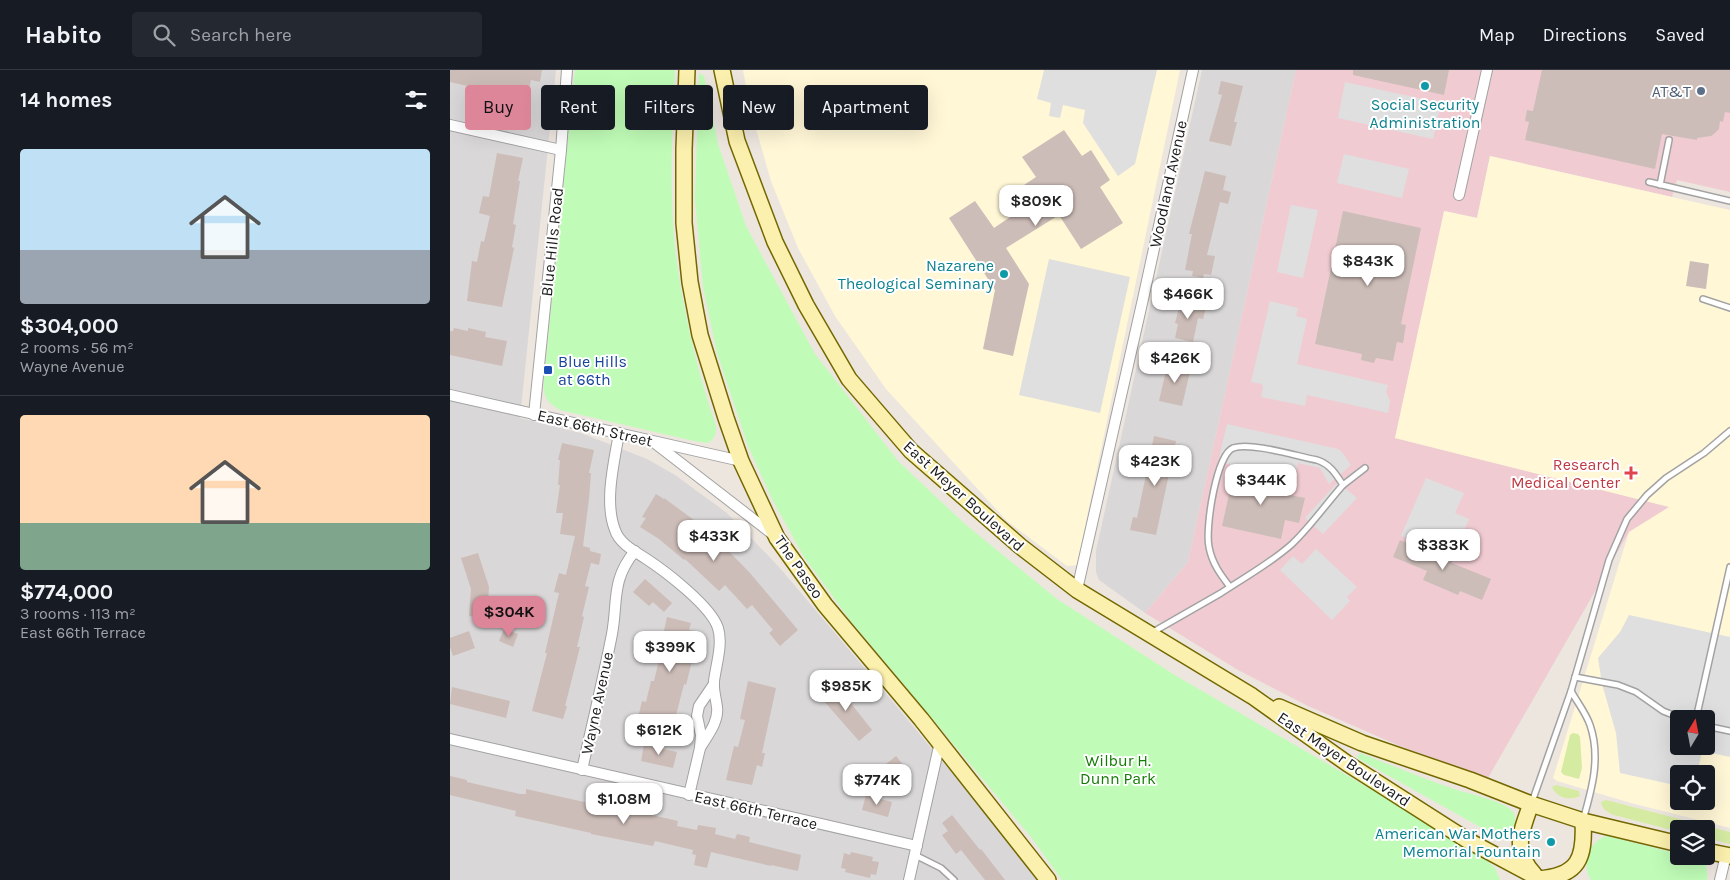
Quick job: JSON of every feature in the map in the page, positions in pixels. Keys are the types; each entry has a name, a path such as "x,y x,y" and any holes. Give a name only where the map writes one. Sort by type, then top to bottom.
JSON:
{"main road":[{"name":"The Paseo","path":"687,70 684,214 690,282 700,335 741,461 776,538 825,605 940,742 1048,880"},
{"name":"East Meyer Boulevard","path":"722,70 737,141 775,242 806,305 849,379 911,451 1020,546 1077,590 1252,696 1348,764 1467,840 1539,880"},
{"name":"East Meyer Boulevard","path":"1252,696 1362,743 1470,780 1531,804"},
{"path":"1582,821 1583,849 1580,858 1574,866 1558,876 1539,880 1523,860 1520,843 1531,804 1582,821 1670,842"},
{"path":"1715,853 1728,856"}],"street":[{"name":"Blue Hills Road","path":"534,415 561,150 567,70"},
{"name":"Woodland Avenue","path":"1077,590 1193,70"},
{"path":"1459,195 1487,70"},
{"path":"450,125 561,150"},
{"name":"East 66th Street","path":"450,395 741,461"},
{"path":"618,433 609,508 615,532 624,544 662,570 708,612 718,628 719,647 714,684 718,709 716,721 700,748"},
{"path":"653,441 776,538"},
{"name":"Wayne Avenue","path":"582,770 612,635 618,582 622,568 634,551"},
{"path":"689,795 700,748 699,706 714,684"},
{"name":"East 66th Terrace","path":"450,739 916,851"},
{"path":"909,880 940,742"},
{"path":"1720,880 1728,856"}],"lane":[{"path":"1660,185 1669,140"},
{"path":"1649,182 1730,201"},
{"path":"1703,299 1730,308"},
{"path":"1531,804 1571,691 1609,560 1617,539 1628,519 1647,495 1666,478 1704,453 1730,431"},
{"path":"1230,587 1214,564 1208,546 1208,531 1221,464 1225,455 1231,449 1249,446 1323,462 1332,469 1343,485"},
{"path":"1150,634 1230,587 1288,547 1343,485 1365,468"},
{"path":"1698,710 1730,567"},
{"path":"1575,676 1618,685 1636,692 1670,714"},
{"path":"1571,691 1590,724 1595,746 1591,794 1582,821"},
{"path":"1715,728 1730,731"},
{"path":"916,851 941,868 954,880"}],"shaded area":[{"path":"450,70 556,70 554,85 541,85 541,130 550,130 520,418 581,433 647,459 675,475 727,513 779,567 1039,880 450,880"},
{"name":"Nazarene Theological Seminary","path":"743,70 1180,70 1077,565 1067,566 1007,521 886,389 835,316 798,248 771,181 756,130 794,130 794,85 746,85"},
{"path":"1044,70 1157,70 1135,164 1118,176 1083,123 1085,110 1063,105 1060,118 1049,116 1051,103 1037,99"},
{"path":"1202,70 1296,70 1188,562 1145,613 1099,580 1096,572 1096,551"},
{"path":"1296,70 1730,70 1730,192 1677,180 1672,197 1490,156 1477,218 1445,211 1395,438 1670,507 1629,532 1488,778 1400,746 1308,706 1238,670 1145,613 1188,562"},
{"path":"1345,82 1441,103 1433,139 1338,118"},
{"path":"1344,154 1409,169 1402,198 1337,183"},
{"name":"Research Medical Center","path":"1490,156 1730,210 1730,828 1715,824 1715,820 1698,820 1631,803 1557,781 1553,778 1629,532 1669,507 1395,438 1444,211 1477,218"},
{"path":"1291,205 1318,210 1303,278 1277,272"},
{"path":"1049,259 1130,277 1100,413 1019,395"},
{"path":"1270,301 1298,308 1296,316 1307,319 1297,364 1388,385 1386,392 1390,401 1388,413 1307,395 1305,406 1261,397 1262,384 1251,382"},
{"path":"1227,424 1338,449 1351,465 1329,484 1320,468 1298,463 1294,478 1218,462"},
{"path":"1426,478 1464,493 1455,513 1469,519 1454,554 1434,545 1432,550 1401,536"},
{"path":"1338,482 1357,498 1323,534 1305,518"},
{"path":"1316,549 1357,587 1347,597 1350,601 1332,620 1280,570 1293,556 1302,564"},
{"path":"1629,615 1730,637 1730,757 1715,754 1715,710 1670,710 1670,755 1701,755 1699,765 1670,765 1670,784 1620,773 1616,733 1602,684 1598,658 1620,632"}],"green space":[{"path":"575,70 675,70 674,85 625,85 625,130 673,130 672,196 675,246 689,330 716,426 715,436 708,443 560,410 546,398 544,377 569,130 615,130 615,85 573,85"},
{"name":"Wilbur H. Dunn Park","path":"699,73 704,76 706,85 699,85"},
{"name":"Wilbur H. Dunn Park","path":"713,120 718,144 746,226 815,354 899,462 965,524 1057,599 1173,674 1477,851 1495,868 1500,880 1062,880 1031,837 850,620 804,557 773,501 748,446 717,353 703,287 695,199 697,130 713,130"},
{"path":"1573,733 1578,734 1580,737 1582,768 1579,779 1564,775 1561,772 1570,735"},
{"path":"1360,753 1445,786 1501,804 1511,810 1515,816 1514,829 1506,836 1489,832 1357,758"},
{"path":"1556,785 1579,791 1580,796 1564,798 1554,791 1552,787"},
{"path":"1606,800 1684,820 1670,820 1670,830 1614,815 1603,807 1601,802"},
{"path":"1715,828 1730,832 1730,844 1715,840"},
{"path":"1607,836 1670,852 1670,865 1705,865 1707,880 1591,880 1587,867 1588,854 1601,838"}],"building":[{"path":"450,70 542,70 540,82 531,80 530,85 465,85 450,82"},
{"name":"Social Security Administration","path":"1353,70 1449,70 1444,95 1353,75"},
{"path":"1542,70 1730,70 1730,113 1725,112 1723,122 1720,121 1719,129 1711,136 1697,138 1697,140 1662,134 1655,169 1525,140 1529,122 1525,121 1527,110 1533,111"},
{"path":"1221,81 1243,86 1234,122 1237,122 1231,146 1209,141 1222,95 1218,94"},
{"path":"1064,130 1082,156 1091,150 1110,180 1100,187 1123,223 1081,249 1059,215 1006,248 1029,284 1013,356 983,349 995,290 949,218 975,201 994,228 1031,203 1021,187 1036,177 1022,157"},
{"path":"497,153 523,158 513,224 516,225 512,247 514,248 502,307 467,301 472,261 477,262 481,241 484,242 490,216 479,213 483,196 489,197"},
{"path":"1205,171 1226,176 1223,190 1231,192 1228,204 1220,202 1207,255 1215,256 1211,275 1204,274 1203,278 1192,276 1193,271 1185,270 1192,234 1189,234"},
{"path":"1343,211 1421,228 1401,324 1406,325 1403,343 1397,342 1393,361 1376,358 1374,363 1361,360 1362,354 1315,344"},
{"path":"1690,261 1709,264 1706,289 1686,286"},
{"path":"1181,301 1206,307 1203,319 1198,318 1193,342 1175,338 1178,324 1175,323"},
{"path":"454,328 468,331 468,328 486,332 485,337 507,341 502,366 450,355 450,331 453,331"},
{"path":"1168,362 1191,367 1182,406 1159,401"},
{"path":"1154,436 1176,441 1156,535 1130,530 1133,517 1137,518"},
{"path":"562,443 594,450 589,473 591,473 589,499 583,546 590,548 590,551 601,554 599,565 591,563 585,586 589,587 577,647 580,647 563,719 532,711 547,653 545,653 559,593 554,592 559,573 566,575 575,536 560,534 563,513 556,513 560,485 558,485 560,460 558,460"},
{"path":"1234,472 1292,485 1290,495 1305,498 1299,523 1285,520 1281,539 1222,526"},
{"path":"656,494 703,525 750,573 798,630 780,646 769,633 773,630 752,605 747,609 725,585 719,591 685,559 640,527 646,518 642,517"},
{"path":"1400,540 1433,554 1434,549 1454,558 1452,563 1491,579 1482,600 1460,591 1458,595 1423,580 1427,571 1393,557"},
{"path":"478,553 489,587 487,618 469,616 471,589 461,558"},
{"path":"645,579 672,603 664,612 653,602 649,606 633,592"},
{"path":"667,617 691,623 689,630 695,631 691,648 695,649 674,723 658,719 657,722 638,718 642,701 646,702 651,681 654,681 665,635 663,635"},
{"path":"504,629 518,634 513,647 499,641"},
{"path":"469,631 475,648 453,656 450,638"},
{"path":"748,681 776,688 762,753 765,753 762,767 757,765 752,785 726,780 734,746 738,747 745,720 740,719"},
{"path":"832,685 836,689 838,687 872,730 859,741 823,700 825,698 822,694"},
{"path":"452,687 510,701 506,718 450,704"},
{"path":"644,745 677,752 673,768 641,761"},
{"path":"896,756 908,771 882,792 870,777"},
{"path":"450,776 467,780 467,782 520,794 526,794 526,789 620,810 643,813 678,821 677,826 697,830 698,825 716,828 715,834 735,839 737,834 750,837 749,842 801,855 798,871 711,852 707,868 694,865 696,855 692,854 693,850 655,841 653,846 591,834 515,816 516,811 450,795"},
{"path":"866,795 892,802 888,817 862,810"},
{"path":"952,815 1005,880 985,880 961,850 956,854 942,835 948,831 942,823"},
{"path":"851,852 873,857 872,861 879,862 876,875 871,874 870,878 845,872 846,869 841,868 844,853 850,855"}],"place":[{"name":"Social Security Administration","path":"1425,86"},
{"name":"AT&T","path":"1701,91"},
{"name":"Nazarene Theological Seminary","path":"1004,274"},
{"name":"Blue Hills at 66th","path":"548,370"},
{"name":"Research Medical Center","path":"1631,473"},
{"name":"American War Mothers Memorial Fountain","path":"1551,842"}]}
